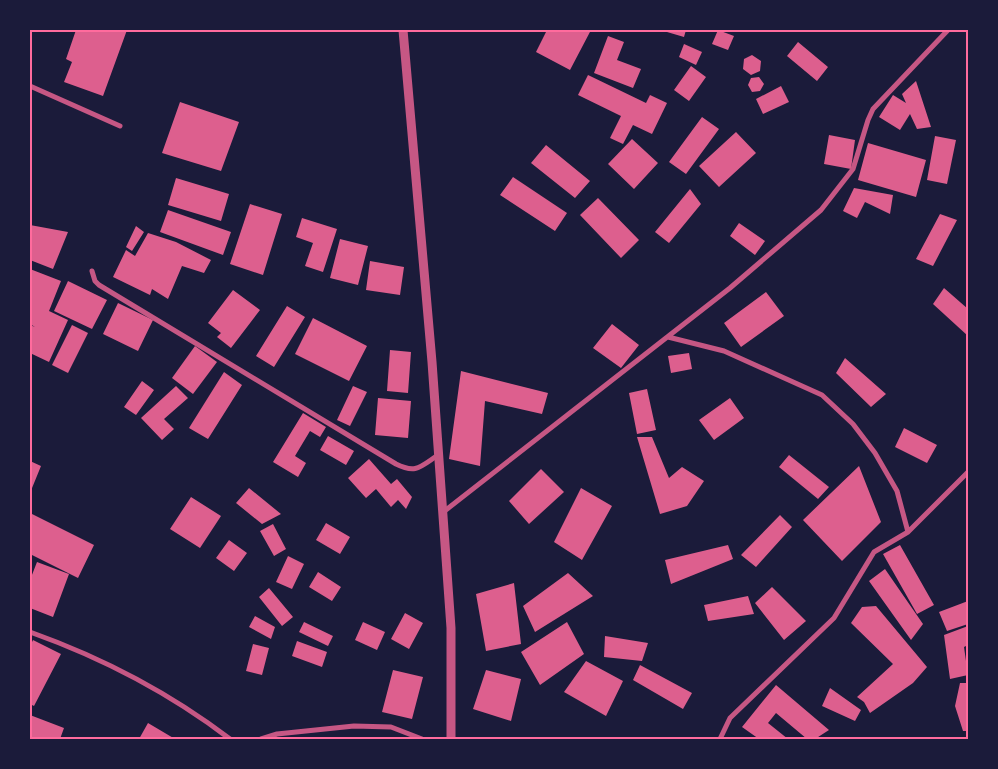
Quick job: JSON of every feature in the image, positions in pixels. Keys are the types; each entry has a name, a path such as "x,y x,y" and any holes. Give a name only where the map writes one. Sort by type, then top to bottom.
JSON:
{"street":[{"path":"404,30 432,362 451,628 451,739"},
{"path":"442,514 730,288 821,210 852,169 873,110 948,30"},
{"path":"30,86 120,126"},
{"path":"92,271 95,281 100,285 409,471 416,469 438,455"},
{"path":"668,337 724,351 822,395 853,424 875,453 896,491 908,532"},
{"path":"720,739 730,718 834,618 874,552 908,532 968,472"},
{"path":"30,632 126,674 210,724 230,739"},
{"path":"261,739 277,734 354,726 391,728 422,739"}],"building":[{"path":"76,30 127,30 103,96 64,82 72,62 66,59"},
{"path":"547,30 591,30 570,70 536,52"},
{"path":"668,30 686,30 684,37 667,32"},
{"path":"718,30 734,36 728,50 712,44"},
{"path":"608,36 624,42 617,60 641,69 633,88 594,73"},
{"path":"798,42 828,67 817,81 787,56"},
{"path":"684,44 702,52 696,65 679,57"},
{"path":"752,55 761,61 760,71 751,75 743,69 744,59"},
{"path":"691,66 706,77 689,101 674,90"},
{"path":"588,75 646,103 650,95 667,103 652,134 633,125 623,144 610,138 621,116 578,95"},
{"path":"759,77 764,84 760,91 752,92 748,85 751,78"},
{"path":"916,81 931,127 917,129 910,114 900,130 879,117 893,95 906,103 902,94"},
{"path":"781,86 789,102 763,114 756,99"},
{"path":"180,102 239,122 221,171 162,153"},
{"path":"702,117 719,129 686,174 669,162"},
{"path":"736,132 756,153 719,187 699,166"},
{"path":"829,135 855,140 851,169 824,164"},
{"path":"935,136 956,140 947,184 927,180"},
{"path":"632,139 658,163 634,189 608,164"},
{"path":"868,143 926,160 916,197 858,180"},
{"path":"546,145 590,181 575,198 531,163"},
{"path":"513,177 567,213 555,231 500,195"},
{"path":"176,178 229,194 221,221 168,205"},
{"path":"854,188 893,195 890,214 865,202 857,218 843,211"},
{"path":"690,189 701,204 669,243 655,232"},
{"path":"598,198 639,240 621,258 580,215"},
{"path":"250,204 282,214 263,275 230,264"},
{"path":"168,210 231,232 223,255 160,232"},
{"path":"940,214 957,220 933,266 916,259"},
{"path":"302,218 337,229 323,272 305,266 313,243 296,237"},
{"path":"739,223 765,241 755,255 730,236"},
{"path":"30,225 68,232 53,269 30,260"},
{"path":"136,226 144,232 132,251 126,247"},
{"path":"148,233 176,242 211,260 204,273 182,266 168,299 152,289 150,295 113,277 126,250 135,256"},
{"path":"340,239 368,246 358,285 330,278"},
{"path":"370,261 404,267 400,295 366,290"},
{"path":"30,269 61,281 49,311 68,320 49,362 30,353 30,325 35,327 30,324"},
{"path":"68,281 107,300 92,329 54,311"},
{"path":"944,288 968,309 968,336 933,304"},
{"path":"233,290 260,310 231,348 217,337 221,333 208,323"},
{"path":"766,292 784,316 741,347 724,323"},
{"path":"118,303 153,320 138,351 103,334"},
{"path":"287,306 305,317 274,367 256,356"},
{"path":"313,318 367,346 349,381 295,354"},
{"path":"612,324 639,345 621,368 593,348"},
{"path":"72,325 88,333 68,373 52,365"},
{"path":"195,346 217,362 193,394 172,378"},
{"path":"390,350 411,352 408,393 387,391"},
{"path":"689,353 692,369 671,373 668,356"},
{"path":"845,358 886,394 871,407 836,373"},
{"path":"461,371 548,393 542,414 485,401 480,466 449,459"},
{"path":"224,372 242,385 208,439 189,428"},
{"path":"142,381 154,390 136,415 124,407"},
{"path":"176,386 188,398 164,419 174,429 162,440 141,418"},
{"path":"353,386 367,392 350,426 337,420"},
{"path":"647,389 656,430 637,434 629,393"},
{"path":"378,398 411,401 408,438 375,435"},
{"path":"730,398 744,418 714,440 699,420"},
{"path":"303,413 326,427 320,437 310,431 295,456 306,463 298,477 273,462"},
{"path":"904,428 937,445 927,463 895,447"},
{"path":"328,436 354,451 346,465 320,450"},
{"path":"637,437 652,437 669,478 682,467 704,481 687,506 660,514"},
{"path":"789,455 829,487 818,499 779,467"},
{"path":"369,459 391,484 397,479 412,497 406,509 398,500 391,507 376,489 366,498 348,478"},
{"path":"30,461 41,466 30,493"},
{"path":"859,466 881,522 842,561 803,520"},
{"path":"541,469 564,492 529,524 509,501"},
{"path":"249,488 281,514 262,524 236,503"},
{"path":"581,488 612,506 582,560 554,542"},
{"path":"191,497 221,516 200,548 170,529"},
{"path":"30,513 94,545 78,578 30,554"},
{"path":"780,515 792,527 756,567 741,555"},
{"path":"326,523 350,537 340,554 316,540"},
{"path":"273,524 286,549 274,556 260,531"},
{"path":"229,540 247,553 234,571 216,558"},
{"path":"728,545 733,559 671,584 665,560"},
{"path":"900,545 934,605 917,614 883,554"},
{"path":"288,556 304,564 292,589 276,582"},
{"path":"37,562 69,574 53,617 30,608 30,580"},
{"path":"885,569 923,624 911,640 869,581"},
{"path":"318,572 341,587 332,601 309,587"},
{"path":"568,573 593,596 535,632 523,606"},
{"path":"514,583 521,644 486,651 476,594"},
{"path":"772,587 806,621 784,640 755,603"},
{"path":"269,588 293,617 282,626 259,597"},
{"path":"748,596 754,614 708,621 704,605"},
{"path":"968,601 968,624 947,631 939,612"},
{"path":"876,606 927,667 913,683 870,713 864,702 857,697 893,664 851,623 862,607"},
{"path":"405,613 423,623 409,649 391,639"},
{"path":"255,616 275,627 271,639 249,627"},
{"path":"304,622 333,636 328,646 299,632"},
{"path":"363,622 385,632 377,650 355,640"},
{"path":"567,622 584,654 540,685 521,652"},
{"path":"968,626 968,645 964,647 968,675 950,679 944,635"},
{"path":"605,636 648,643 642,661 604,657"},
{"path":"33,640 61,654 34,706 30,704 30,646"},
{"path":"297,641 327,652 322,667 292,656"},
{"path":"253,644 269,648 262,675 246,671"},
{"path":"586,661 623,681 606,716 564,692"},
{"path":"640,665 692,693 683,709 633,680"},
{"path":"393,670 423,677 412,719 382,712"},
{"path":"486,670 521,679 511,721 473,709"},
{"path":"960,683 968,683 968,731 963,731 955,706"},
{"path":"776,685 829,730 815,739 807,739 776,713 768,723 788,739 759,739 742,727"},
{"path":"830,688 861,710 855,721 822,706"},
{"path":"30,715 64,728 60,739 30,739"},
{"path":"148,723 175,739 139,739"}]}
